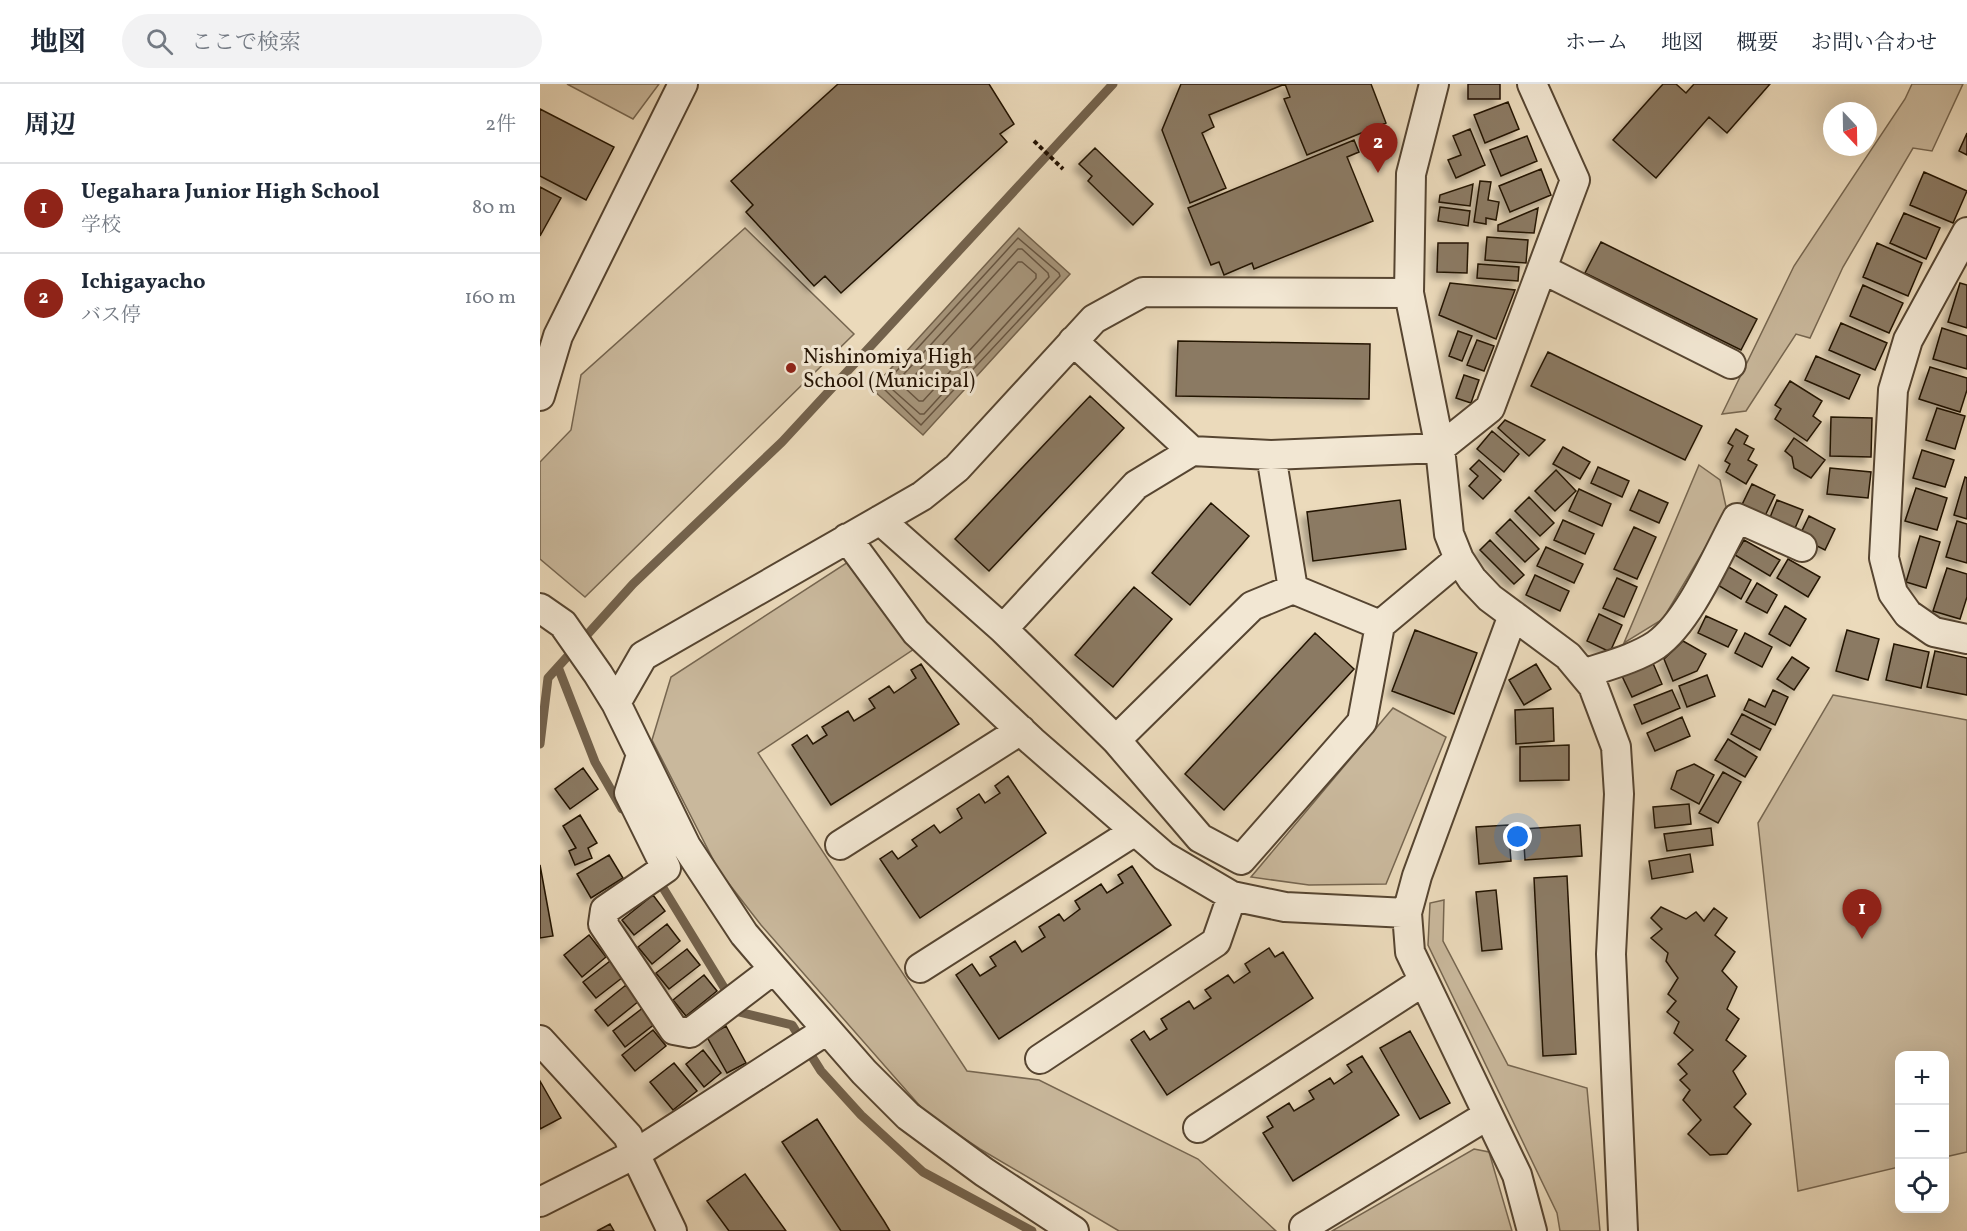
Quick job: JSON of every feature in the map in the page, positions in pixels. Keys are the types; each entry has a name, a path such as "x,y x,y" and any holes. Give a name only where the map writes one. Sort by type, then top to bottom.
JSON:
{"street":[{"path":"540,396 558,336 683,84"},
{"path":"1434,84 1411,174 1409,293 1440,448 1449,534 1459,559 1478,585 1513,615 1568,656 1593,686 1616,747 1619,794 1611,954 1623,1231"},
{"path":"1003,630 1136,485 1192,451 1271,454 1440,448 1490,408 1575,180 1532,84"},
{"path":"1967,232 1908,340 1893,390 1884,558 1893,592 1908,614 1934,632 1967,639"},
{"path":"1542,269 1731,364"},
{"path":"616,702 643,656 922,496 957,468 1094,319 1120,302 1143,292 1409,293"},
{"path":"1073,341 1192,451"},
{"path":"1271,454 1293,589"},
{"path":"1583,674 1625,660 1655,645 1679,623 1737,518 1802,547"},
{"path":"880,520 1003,630 1116,740 1200,838 1241,861 1362,722 1380,625 1459,559"},
{"path":"847,538 916,632 1021,730 1164,856 1232,896 1285,908 1407,913"},
{"path":"1116,740 1252,606 1293,589 1380,625"},
{"path":"1513,615 1417,876 1407,913 1410,951 1517,1175 1532,1231"},
{"path":"551,616 598,674 616,702 686,846 744,934 827,1030 908,1116 984,1172 1074,1231"},
{"path":"840,844 1021,730"},
{"path":"641,755 629,793 666,868 605,910 603,924 674,1030 690,1033 774,969"},
{"path":"920,968 1135,831"},
{"path":"1040,1059 1216,942 1232,896"},
{"path":"1198,1128 1424,981"},
{"path":"540,1202 635,1154 827,1030"},
{"path":"540,1040 628,1136 672,1231"},
{"path":"1304,1227 1488,1115"}],"path":[{"path":"1034,141 1063,169"}],"shaded area":[{"path":"567,84 659,84 633,119"},
{"path":"1912,84 1963,84 1932,151 1913,148 1843,267 1810,338 1796,334 1746,411 1722,414 1794,266 1867,156 1877,156 1877,141 1905,99"},
{"path":"745,228 854,334 585,597 540,559 540,462 571,430 581,375"},
{"path":"1699,465 1720,480 1727,511 1663,619 1624,643"},
{"path":"848,562 914,649 758,753 967,1071 1039,1080 1198,1159 1276,1231 1119,1231 980,1149 927,1114 761,925 719,871 652,740 671,677"},
{"path":"1833,695 1967,720 1967,1152 1949,1156 1949,1051 1895,1051 1895,1168 1798,1191 1758,823"},
{"path":"1393,708 1446,737 1386,884 1309,885 1251,877"},
{"path":"1444,900 1443,941 1508,1065 1587,1088 1600,1231 1560,1231 1557,1213 1428,945 1430,903"},
{"path":"1474,1149 1489,1152 1512,1231 1332,1231"}],"water":[{"path":"1019,228 1070,274 923,435 872,389"}],"building":[{"path":"838,84 989,84 1014,124 1000,134 1007,142 841,293 825,276 814,286 746,212 753,205 731,181"},
{"path":"1181,84 1285,84 1209,115 1214,127 1202,133 1226,188 1190,203 1162,130"},
{"path":"1285,84 1371,84 1386,123 1307,155 1284,99 1290,97"},
{"path":"1468,84 1500,84 1500,99 1468,99"},
{"path":"1663,84 1676,84 1686,93 1694,84 1770,84 1727,133 1709,117 1656,178 1613,140"},
{"path":"1508,102 1519,129 1485,143 1474,115"},
{"path":"540,109 614,147 586,200 540,176"},
{"path":"1470,129 1485,165 1456,178 1448,160 1461,155 1453,136"},
{"path":"1967,133 1967,155 1959,151"},
{"path":"1527,136 1537,161 1501,176 1490,150"},
{"path":"1354,140 1359,152 1347,157 1373,221 1254,269 1252,263 1224,275 1219,262 1211,265 1188,208"},
{"path":"1095,148 1153,204 1133,225 1088,181 1092,176 1079,164"},
{"path":"1541,169 1551,195 1510,212 1499,186"},
{"path":"1924,172 1967,191 1953,223 1910,205"},
{"path":"1480,181 1491,182 1488,200 1499,202 1496,220 1486,218 1486,224 1474,222"},
{"path":"1473,184 1470,206 1439,202 1440,195"},
{"path":"540,187 561,198 540,236"},
{"path":"1440,207 1470,211 1468,226 1438,221"},
{"path":"1538,208 1534,233 1498,231 1498,225"},
{"path":"1904,213 1940,228 1926,259 1890,243"},
{"path":"1487,237 1528,240 1526,263 1485,260"},
{"path":"1601,242 1757,319 1741,350 1585,273"},
{"path":"1438,243 1468,243 1467,273 1437,272"},
{"path":"1877,243 1922,263 1908,296 1863,277"},
{"path":"1478,264 1519,267 1518,281 1477,278"},
{"path":"1450,283 1515,290 1496,339 1439,315"},
{"path":"1960,283 1967,285 1967,328 1948,322"},
{"path":"1863,285 1903,303 1889,333 1850,316"},
{"path":"1841,323 1887,343 1875,370 1829,350"},
{"path":"1942,328 1967,336 1967,369 1933,359"},
{"path":"1458,331 1472,336 1462,361 1449,356"},
{"path":"1477,340 1494,346 1484,371 1467,365"},
{"path":"1178,341 1370,344 1369,399 1176,396"},
{"path":"1548,352 1702,426 1685,460 1531,386"},
{"path":"1816,356 1860,375 1849,399 1805,380"},
{"path":"1930,367 1967,378 1967,390 1960,412 1919,399"},
{"path":"1464,375 1479,380 1471,403 1456,398"},
{"path":"1790,381 1822,401 1813,416 1821,422 1807,441 1775,419 1781,409 1775,405"},
{"path":"1090,396 1124,428 989,571 955,539"},
{"path":"1937,408 1965,416 1955,449 1926,440"},
{"path":"1831,417 1872,418 1871,457 1830,456"},
{"path":"1505,420 1545,440 1529,456 1498,428"},
{"path":"1736,429 1748,436 1744,444 1754,449 1748,460 1757,465 1746,484 1726,472 1730,464 1725,461 1733,446 1728,443"},
{"path":"1492,431 1519,454 1504,472 1477,449"},
{"path":"1794,438 1825,460 1811,478 1794,468 1792,457 1785,451"},
{"path":"1563,447 1590,462 1580,479 1553,464"},
{"path":"1922,450 1954,460 1945,487 1913,478"},
{"path":"1479,460 1501,480 1483,499 1469,486 1478,476 1470,469"},
{"path":"1598,467 1629,481 1622,497 1591,483"},
{"path":"1830,468 1871,472 1868,498 1827,494"},
{"path":"1556,470 1576,491 1555,511 1535,491"},
{"path":"1965,477 1967,478 1967,519 1954,515"},
{"path":"1752,484 1775,495 1762,522 1739,511"},
{"path":"1916,488 1947,498 1937,530 1905,521"},
{"path":"1579,489 1611,504 1602,526 1569,511"},
{"path":"1639,490 1668,503 1659,523 1630,510"},
{"path":"1529,497 1554,523 1540,536 1515,511"},
{"path":"1400,500 1406,549 1313,561 1307,512"},
{"path":"1777,500 1803,510 1792,535 1767,525"},
{"path":"1211,503 1249,536 1190,605 1152,573"},
{"path":"1809,516 1835,529 1825,550 1799,537"},
{"path":"1510,519 1539,549 1525,562 1496,533"},
{"path":"1563,520 1594,534 1585,554 1554,540"},
{"path":"1957,521 1967,524 1967,563 1946,557"},
{"path":"1634,527 1656,537 1637,579 1614,569"},
{"path":"1920,536 1940,542 1926,588 1906,582"},
{"path":"1490,540 1524,575 1514,584 1480,550"},
{"path":"1744,540 1780,560 1770,576 1735,555"},
{"path":"1546,547 1583,564 1574,583 1537,566"},
{"path":"1788,559 1820,577 1808,597 1777,578"},
{"path":"1727,566 1751,580 1741,599 1716,584"},
{"path":"1947,568 1967,574 1967,597 1960,619 1933,611"},
{"path":"1535,575 1569,591 1560,611 1526,595"},
{"path":"1617,578 1637,587 1624,617 1603,608"},
{"path":"1757,583 1777,595 1767,613 1746,602"},
{"path":"1134,587 1172,619 1113,687 1075,655"},
{"path":"1785,606 1806,619 1790,646 1769,634"},
{"path":"1599,614 1622,625 1610,652 1587,641"},
{"path":"1706,616 1737,630 1728,647 1698,633"},
{"path":"1415,630 1477,653 1454,714 1392,691"},
{"path":"1847,630 1879,639 1868,680 1836,671"},
{"path":"1315,633 1354,669 1224,810 1185,774"},
{"path":"1745,633 1772,647 1762,667 1735,653"},
{"path":"1683,641 1706,654 1697,671 1673,681 1664,659"},
{"path":"1894,644 1929,652 1921,688 1886,680"},
{"path":"1935,651 1967,658 1967,695 1927,687"},
{"path":"1792,657 1809,668 1794,690 1777,679"},
{"path":"1652,661 1662,684 1632,697 1622,676"},
{"path":"921,664 959,724 831,805 792,745 807,735 813,744 827,735 822,727 848,711 854,721 875,708 869,699 889,686 894,693 916,678 911,670"},
{"path":"1536,664 1551,689 1524,705 1509,680"},
{"path":"1707,675 1715,696 1687,707 1679,686"},
{"path":"1672,690 1680,708 1642,724 1634,705"},
{"path":"1773,690 1788,697 1775,725 1744,710 1749,699 1765,707"},
{"path":"1553,708 1554,741 1516,744 1515,710"},
{"path":"1742,714 1771,729 1760,750 1731,734"},
{"path":"1682,717 1690,736 1655,751 1647,733"},
{"path":"1728,739 1757,757 1745,777 1715,760"},
{"path":"1569,745 1569,780 1520,781 1520,747"},
{"path":"1694,764 1714,775 1699,804 1671,789 1677,771"},
{"path":"583,768 598,789 570,809 555,789"},
{"path":"1723,772 1741,782 1718,823 1699,813"},
{"path":"1008,776 1046,833 920,918 880,859 892,851 898,859 917,846 912,840 934,825 940,833 962,818 957,809 979,794 985,803 1000,793 995,786"},
{"path":"1689,804 1691,824 1655,828 1653,807"},
{"path":"580,815 597,843 588,848 592,858 575,865 569,851 576,848 563,826"},
{"path":"1508,825 1511,861 1479,864 1476,827"},
{"path":"1580,825 1582,856 1525,860 1523,829"},
{"path":"1711,828 1713,845 1667,851 1664,834"},
{"path":"1690,854 1693,872 1652,879 1649,861"},
{"path":"609,855 623,878 591,898 577,874"},
{"path":"540,865 553,936 540,938"},
{"path":"1132,866 1171,925 999,1039 956,975 972,964 980,976 996,966 990,957 1015,941 1022,952 1045,937 1039,927 1059,914 1064,921 1080,909 1075,901 1101,884 1107,893 1123,883 1118,875"},
{"path":"1567,876 1576,1054 1543,1056 1534,878"},
{"path":"1496,890 1502,949 1482,951 1476,892"},
{"path":"653,895 665,911 634,935 622,920"},
{"path":"1661,907 1686,919 1696,912 1704,921 1714,908 1727,918 1715,935 1735,952 1722,971 1737,987 1727,1009 1739,1019 1726,1040 1746,1056 1733,1071 1746,1094 1734,1107 1751,1124 1727,1154 1710,1155 1688,1134 1701,1120 1683,1100 1690,1090 1680,1080 1687,1074 1678,1064 1693,1050 1674,1033 1679,1022 1667,1012 1676,1001 1668,994 1678,978 1666,961 1668,953 1651,938 1662,929 1651,918"},
{"path":"667,924 680,941 652,964 638,947"},
{"path":"589,935 606,957 582,977 564,955"},
{"path":"1269,948 1275,957 1283,952 1313,998 1167,1095 1131,1040 1144,1031 1150,1040 1167,1029 1161,1019 1189,1001 1194,1009 1211,998 1205,990 1228,975 1234,983 1250,972 1245,964"},
{"path":"687,949 700,965 669,989 656,973"},
{"path":"614,958 627,974 596,998 583,982"},
{"path":"704,975 717,991 686,1016 673,1000"},
{"path":"626,985 639,1001 608,1026 595,1010"},
{"path":"644,1007 656,1023 625,1047 613,1031"},
{"path":"726,1026 746,1063 727,1073 707,1037"},
{"path":"653,1030 666,1046 635,1071 622,1055"},
{"path":"1410,1031 1450,1103 1420,1119 1380,1048"},
{"path":"703,1050 721,1073 704,1087 686,1064"},
{"path":"1362,1056 1399,1115 1293,1181 1263,1133 1273,1127 1267,1117 1289,1103 1294,1111 1314,1099 1309,1091 1330,1078 1334,1084 1352,1072 1347,1065"},
{"path":"674,1063 697,1091 673,1110 650,1082"},
{"path":"540,1081 561,1118 540,1129"},
{"path":"817,1119 890,1231 841,1231 782,1142"},
{"path":"745,1174 786,1231 729,1231 707,1201"},
{"path":"610,1224 614,1231 597,1231"}],"waterway":[{"path":"540,744 548,678 633,584 782,442 1113,84"},
{"path":"558,667 595,762 622,809"},
{"path":"657,878 739,1012 792,1025 821,1071 861,1115 923,1172 1032,1231"}],"place":[{"name":"Ichigayacho","path":"1378,173"},
{"name":"Nishinomiya High School (Municipal)","path":"791,368"},
{"name":"Uegahara Junior High School","path":"1862,939"}]}
